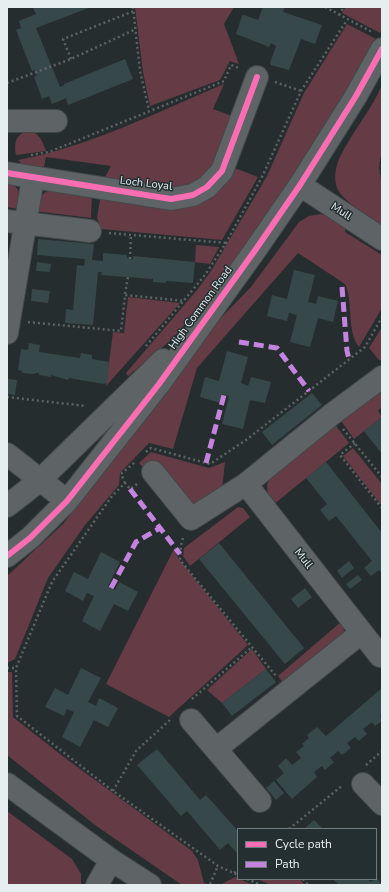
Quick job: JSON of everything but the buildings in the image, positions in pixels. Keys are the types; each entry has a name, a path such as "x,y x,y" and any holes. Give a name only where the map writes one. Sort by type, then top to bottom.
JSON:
{"street":[{"name":"High Common Road","path":"7,556 30,538 67,501 159,384 300,185 356,96 379,41"},
{"name":"Loch Loyal","path":"7,173 171,199 193,195 207,187 222,171 257,77"},
{"path":"7,121 56,121"},
{"path":"8,327 17,222 33,178"},
{"name":"Mull","path":"300,185 382,239"},
{"path":"17,222 90,231"},
{"name":"High Common Road","path":"7,506 39,481 202,322"},
{"path":"143,463 191,519 246,484 331,415 382,377"},
{"path":"7,454 39,481 67,501"},
{"name":"Mull","path":"246,484 380,656"},
{"path":"7,563 30,538"},
{"path":"216,749 361,633"},
{"path":"191,720 260,801"},
{"path":"7,768 62,824"},
{"path":"358,777 382,804"},
{"path":"7,784 111,860 150,885"},
{"path":"97,885 111,860"}],"path":[{"path":"325,7 347,20 354,22 379,41"},
{"path":"339,15 344,7"},
{"path":"71,59 63,39 134,9 140,71 149,110"},
{"path":"143,349 185,301 205,275 226,243 263,175 302,91 347,20"},
{"path":"7,83 71,59 136,29"},
{"path":"28,156 49,152 224,80 231,65 257,77 302,91"},
{"path":"382,165 382,177"},
{"path":"90,231 226,243"},
{"path":"130,259 131,235"},
{"path":"8,327 121,331 128,277"},
{"path":"125,295 185,301"},
{"path":"143,463 121,474 125,483 130,489 151,448 210,464 246,440 365,347 382,317"},
{"path":"7,397 85,406 91,402"},
{"path":"331,415 382,477"},
{"path":"355,443 340,455 382,508"},
{"path":"125,483 112,496 52,582 16,668 17,716 113,791 218,866 237,874"},
{"path":"191,519 180,545 180,560 287,691"},
{"path":"7,668 16,668"},
{"path":"290,828 358,777 382,751"},
{"path":"210,884 218,866"},
{"path":"249,880 261,885"}],"shaded area":[{"path":"135,7 234,7 224,24 239,64 230,61 220,80 150,106 143,72"},
{"path":"346,7 382,7 382,29 380,33 342,13"},
{"path":"347,24 378,40 344,96 247,248 203,304 171,340 128,376 126,373 197,290 211,271 267,176 304,93"},
{"path":"224,84 213,109 232,116 216,160 202,182 174,191 104,179 111,166 46,157 43,171 26,168 18,160 71,147 97,138"},
{"path":"382,85 382,154 379,166 383,195 382,227 359,211 343,197 337,188 335,176 339,159 344,149"},
{"path":"27,131 40,137 46,151 16,155 16,140 20,135"},
{"path":"232,167 258,177 222,240 101,229 97,217 101,195 171,206"},
{"path":"7,182 15,186 19,192 19,209 7,207"},
{"path":"56,187 92,194 91,218 34,211 37,202 42,196"},
{"path":"321,214 333,218 345,226 345,232 382,255 382,308 359,347 355,340 351,325 348,291 345,284 298,253 197,368 173,449 149,443 120,473 119,485 85,525 48,578 15,659 7,663 7,576 63,524 212,327 251,287 299,222 309,216"},
{"path":"196,245 219,247 210,264 195,262"},
{"path":"128,297 180,303 106,386 113,332 124,333"},
{"path":"382,327 382,361 379,360 369,348"},
{"path":"382,385 382,407 378,411 382,417 354,439 339,418"},
{"path":"334,423 349,443 273,505 268,499 267,485 272,473"},
{"path":"353,448 382,484 382,506 343,456"},
{"path":"151,452 209,468 225,462 222,490 202,505 190,505 146,471 139,463"},
{"path":"238,507 243,508 250,517 190,566 183,556 184,548"},
{"path":"175,547 178,558 248,645 169,717 106,684"},
{"path":"342,621 344,631 340,640 284,684 278,676"},
{"path":"252,649 266,669 222,703 207,690"},
{"path":"7,672 12,672 13,717 65,758 192,851 198,860 204,883 211,885 182,885 95,825 7,755"},
{"path":"7,811 72,859 81,874 81,885 7,885"},
{"path":"235,877 237,880 242,880 253,885 220,885"},
{"path":"259,880 301,880 305,885 271,885"}],"marked path":[{"path":"342,287 347,351 349,359"},
{"path":"239,342 277,348 309,391"},
{"path":"206,463 224,395"},
{"path":"130,489 180,554"},
{"path":"111,588 136,542 160,528"}],"cycle path":[{"path":"7,556 30,538 67,501 159,384 300,185 356,96 382,49"},
{"path":"7,173 171,199 193,195 207,187 222,171 257,77"}]}
